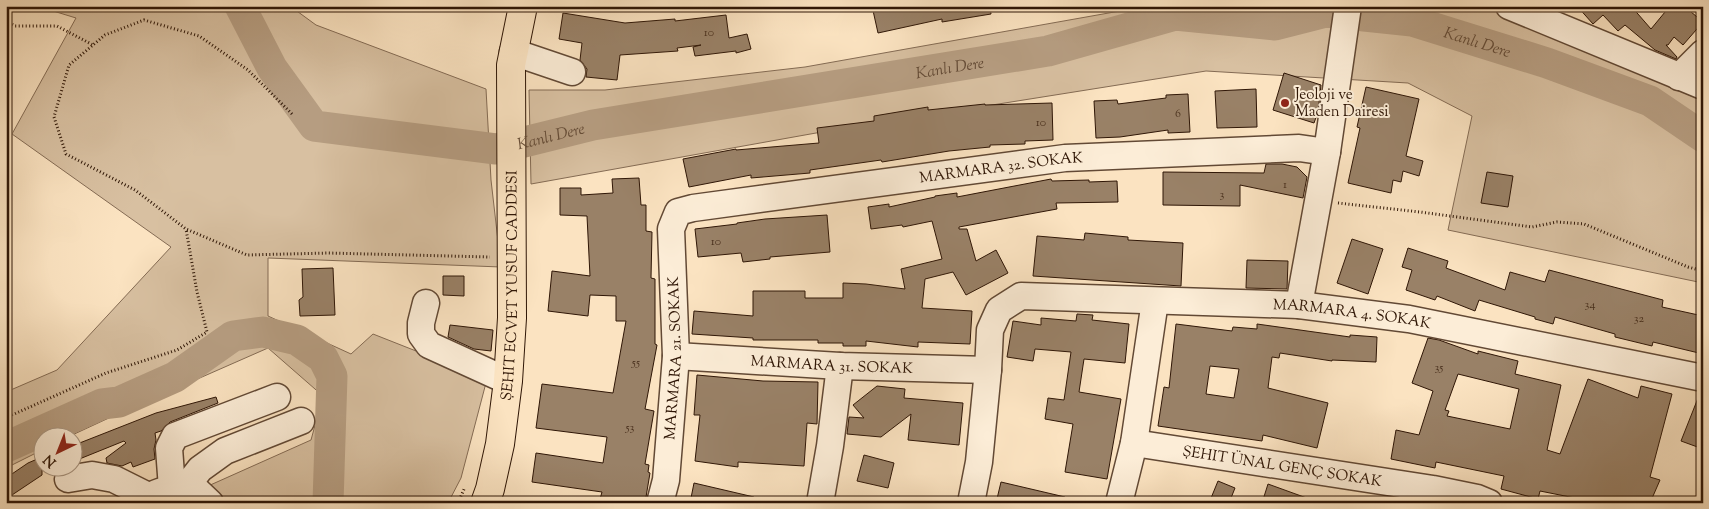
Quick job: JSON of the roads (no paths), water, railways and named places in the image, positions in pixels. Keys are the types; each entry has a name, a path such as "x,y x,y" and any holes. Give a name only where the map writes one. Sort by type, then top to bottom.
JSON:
{"main road":[{"name":"ŞEHIT ECVET YUSUF CADDESI","path":"485,503 500,444 508,381 512,318 512,58 523,6"}],"street":[{"path":"1299,305 1327,152 1348,6"},
{"path":"1510,7 1691,81 1703,53"},
{"path":"512,58 572,72"},
{"name":"MARMARA 32. SOKAK","path":"678,212 693,208 1065,158 1299,148 1327,152"},
{"name":"MARMARA 21. SOKAK","path":"660,503 666,480 676,356 671,229 678,212"},
{"name":"MARMARA 4. SOKAK","path":"988,370 990,330 999,310 1021,296 1299,305 1409,319 1703,378"},
{"path":"1119,503 1134,443 1155,300"},
{"path":"426,303 421,323 421,334 429,345 508,381"},
{"name":"MARMARA 31. SOKAK","path":"676,356 840,366 988,370"},
{"path":"820,503 830,446 840,366"},
{"path":"970,503 979,462 988,370"},
{"path":"162,492 169,448 175,436 277,397"},
{"path":"162,492 225,451 301,421"},
{"name":"ŞEHIT ÜNAL GENÇ SOKAK","path":"1134,443 1427,496 1477,498 1489,503"},
{"path":"68,479 92,475 210,503"}],"waterway":[{"name":"Kanlı Dere","path":"240,6 272,68 314,126 496,149 593,125 1048,51 1175,15 1275,25 1326,12 1412,21 1547,63 1650,101 1703,137"},
{"path":"6,447 102,404 119,402 175,377 233,336 263,332 297,340 323,358 332,376 328,503"}],"place":[{"name":"Jeoloji ve Maden Dairesi","path":"1285,103"}]}
